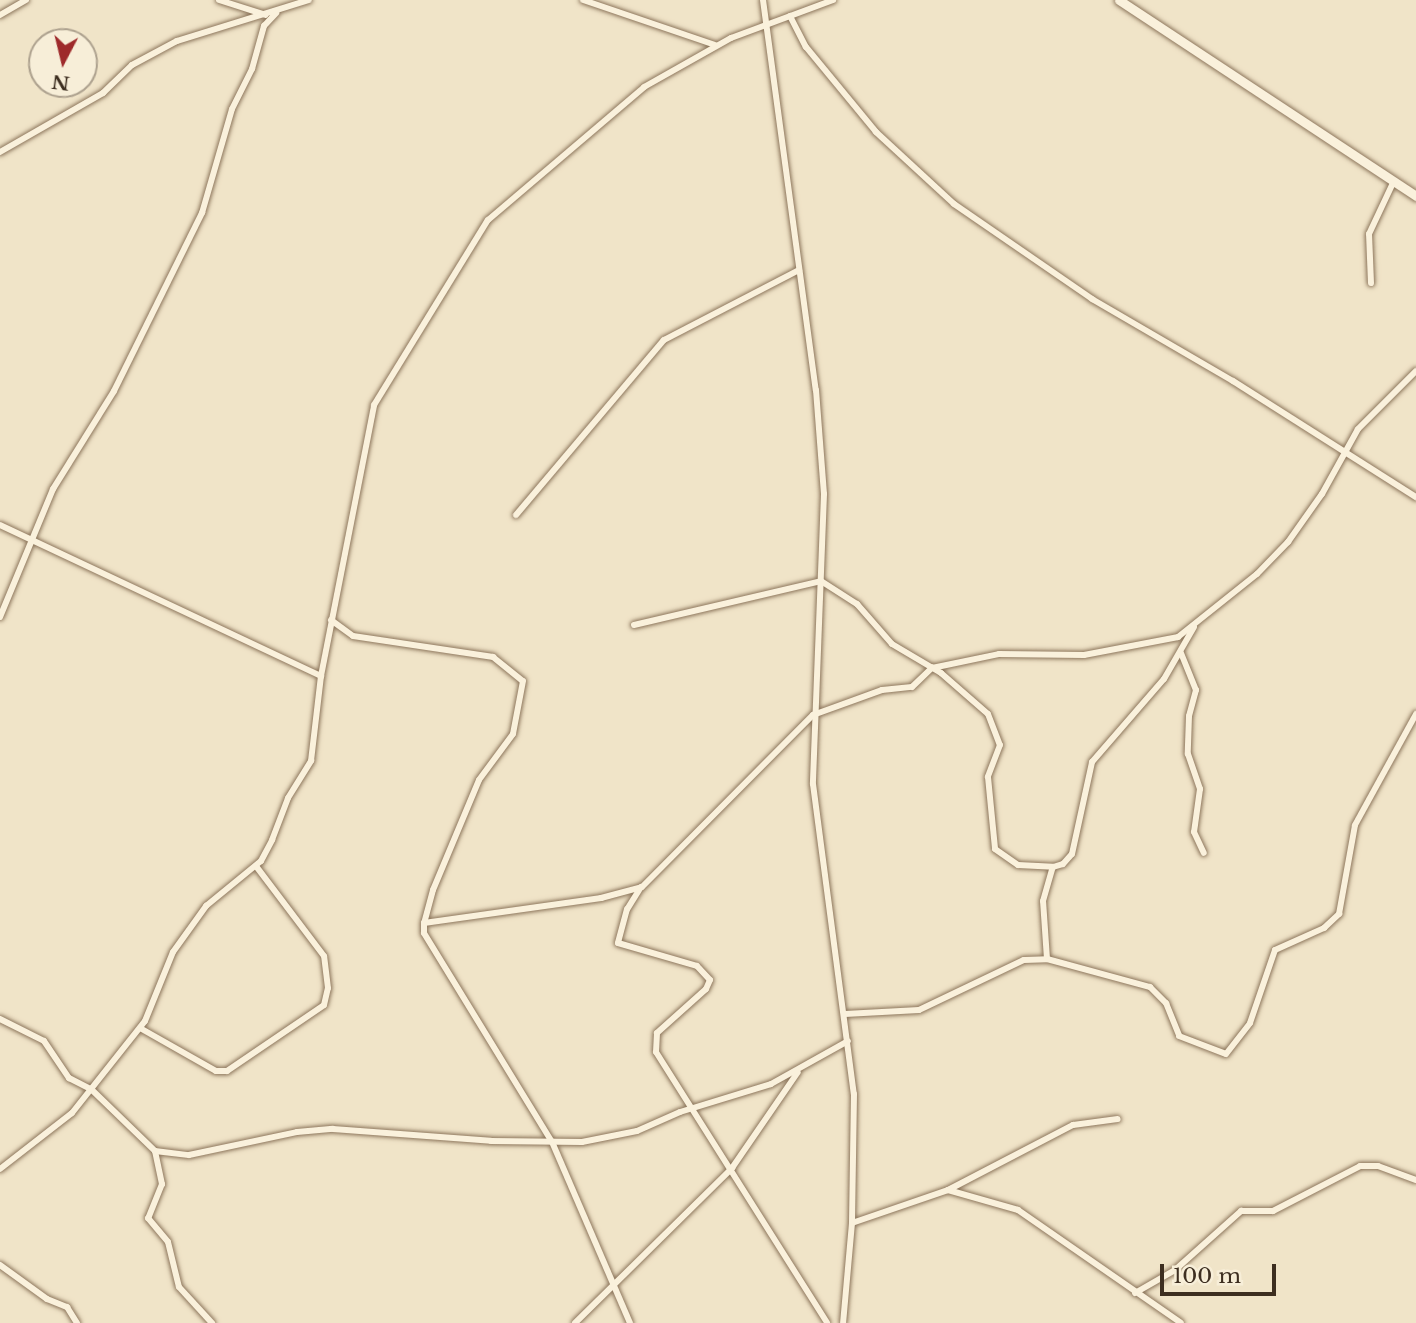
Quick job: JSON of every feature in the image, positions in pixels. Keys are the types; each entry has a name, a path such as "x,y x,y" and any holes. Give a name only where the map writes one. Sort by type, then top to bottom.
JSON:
{"street":[{"path":"0,15 26,0"},
{"path":"219,0 268,16"},
{"path":"0,152 103,93 132,65 177,41 268,16 309,0"},
{"path":"583,0 715,46"},
{"path":"763,0 816,390 824,494 813,715 813,784 820,862 845,1014 854,1094 852,1223 843,1323"},
{"path":"0,1169 72,1113 140,1028 173,952 206,906 256,866 272,840 288,797 311,761 321,676 374,405 488,220 644,87 715,46 834,0"},
{"path":"1119,0 1416,196"},
{"path":"0,613 53,489 114,391 202,214 232,110 252,69 264,26 276,13"},
{"path":"790,16 806,47 876,132 954,204 1092,299 1233,381 1342,453 1416,497"},
{"path":"1371,282 1369,234 1393,183"},
{"path":"516,515 664,340 799,270"},
{"path":"827,1323 732,1168 656,1052 653,1038 706,989 710,980 696,966 618,943 627,909 642,887 813,715 882,690 912,687 932,668 999,654 1084,655 1168,641 1194,626 1288,542 1322,494 1342,453 1358,429 1416,371"},
{"path":"0,526 30,543 229,629 321,676"},
{"path":"634,625 821,582 857,604 892,644 932,668 977,704 996,728 1000,749 988,777 997,853 1018,865 1053,867 1063,864 1072,854 1081,797 1092,762 1181,653 1194,626"},
{"path":"331,620 353,636 493,657 523,681 513,734 479,780 433,890 424,933 552,1142 612,1287 630,1323"},
{"path":"1181,653 1196,690 1189,716 1188,754 1200,789 1194,832 1204,853"},
{"path":"845,1014 919,1010 1024,960 1046,959 1150,987 1166,1003 1179,1036 1220,1055 1231,1051 1262,995 1275,950 1324,928 1339,914 1355,825 1416,714"},
{"path":"140,1028 216,1071 227,1071 324,1005 328,988 324,956 256,866"},
{"path":"1046,959 1043,901 1053,867"},
{"path":"424,923 601,898 642,887"},
{"path":"0,1019 44,1041 69,1078 91,1089 155,1151 162,1184 148,1218 168,1242 179,1287 212,1323"},
{"path":"155,1151 189,1155 297,1132 333,1129 582,1142 637,1131 799,1070 848,1041"},
{"path":"575,1323 732,1168 799,1070"},
{"path":"852,1223 948,1189 1073,1125 1118,1119"},
{"path":"1135,1293 1175,1269 1241,1211 1273,1211 1360,1166 1378,1166 1416,1180"},
{"path":"948,1189 1018,1210 1073,1243 1135,1293 1181,1323"},
{"path":"0,1265 47,1298 67,1307 77,1323"}]}
